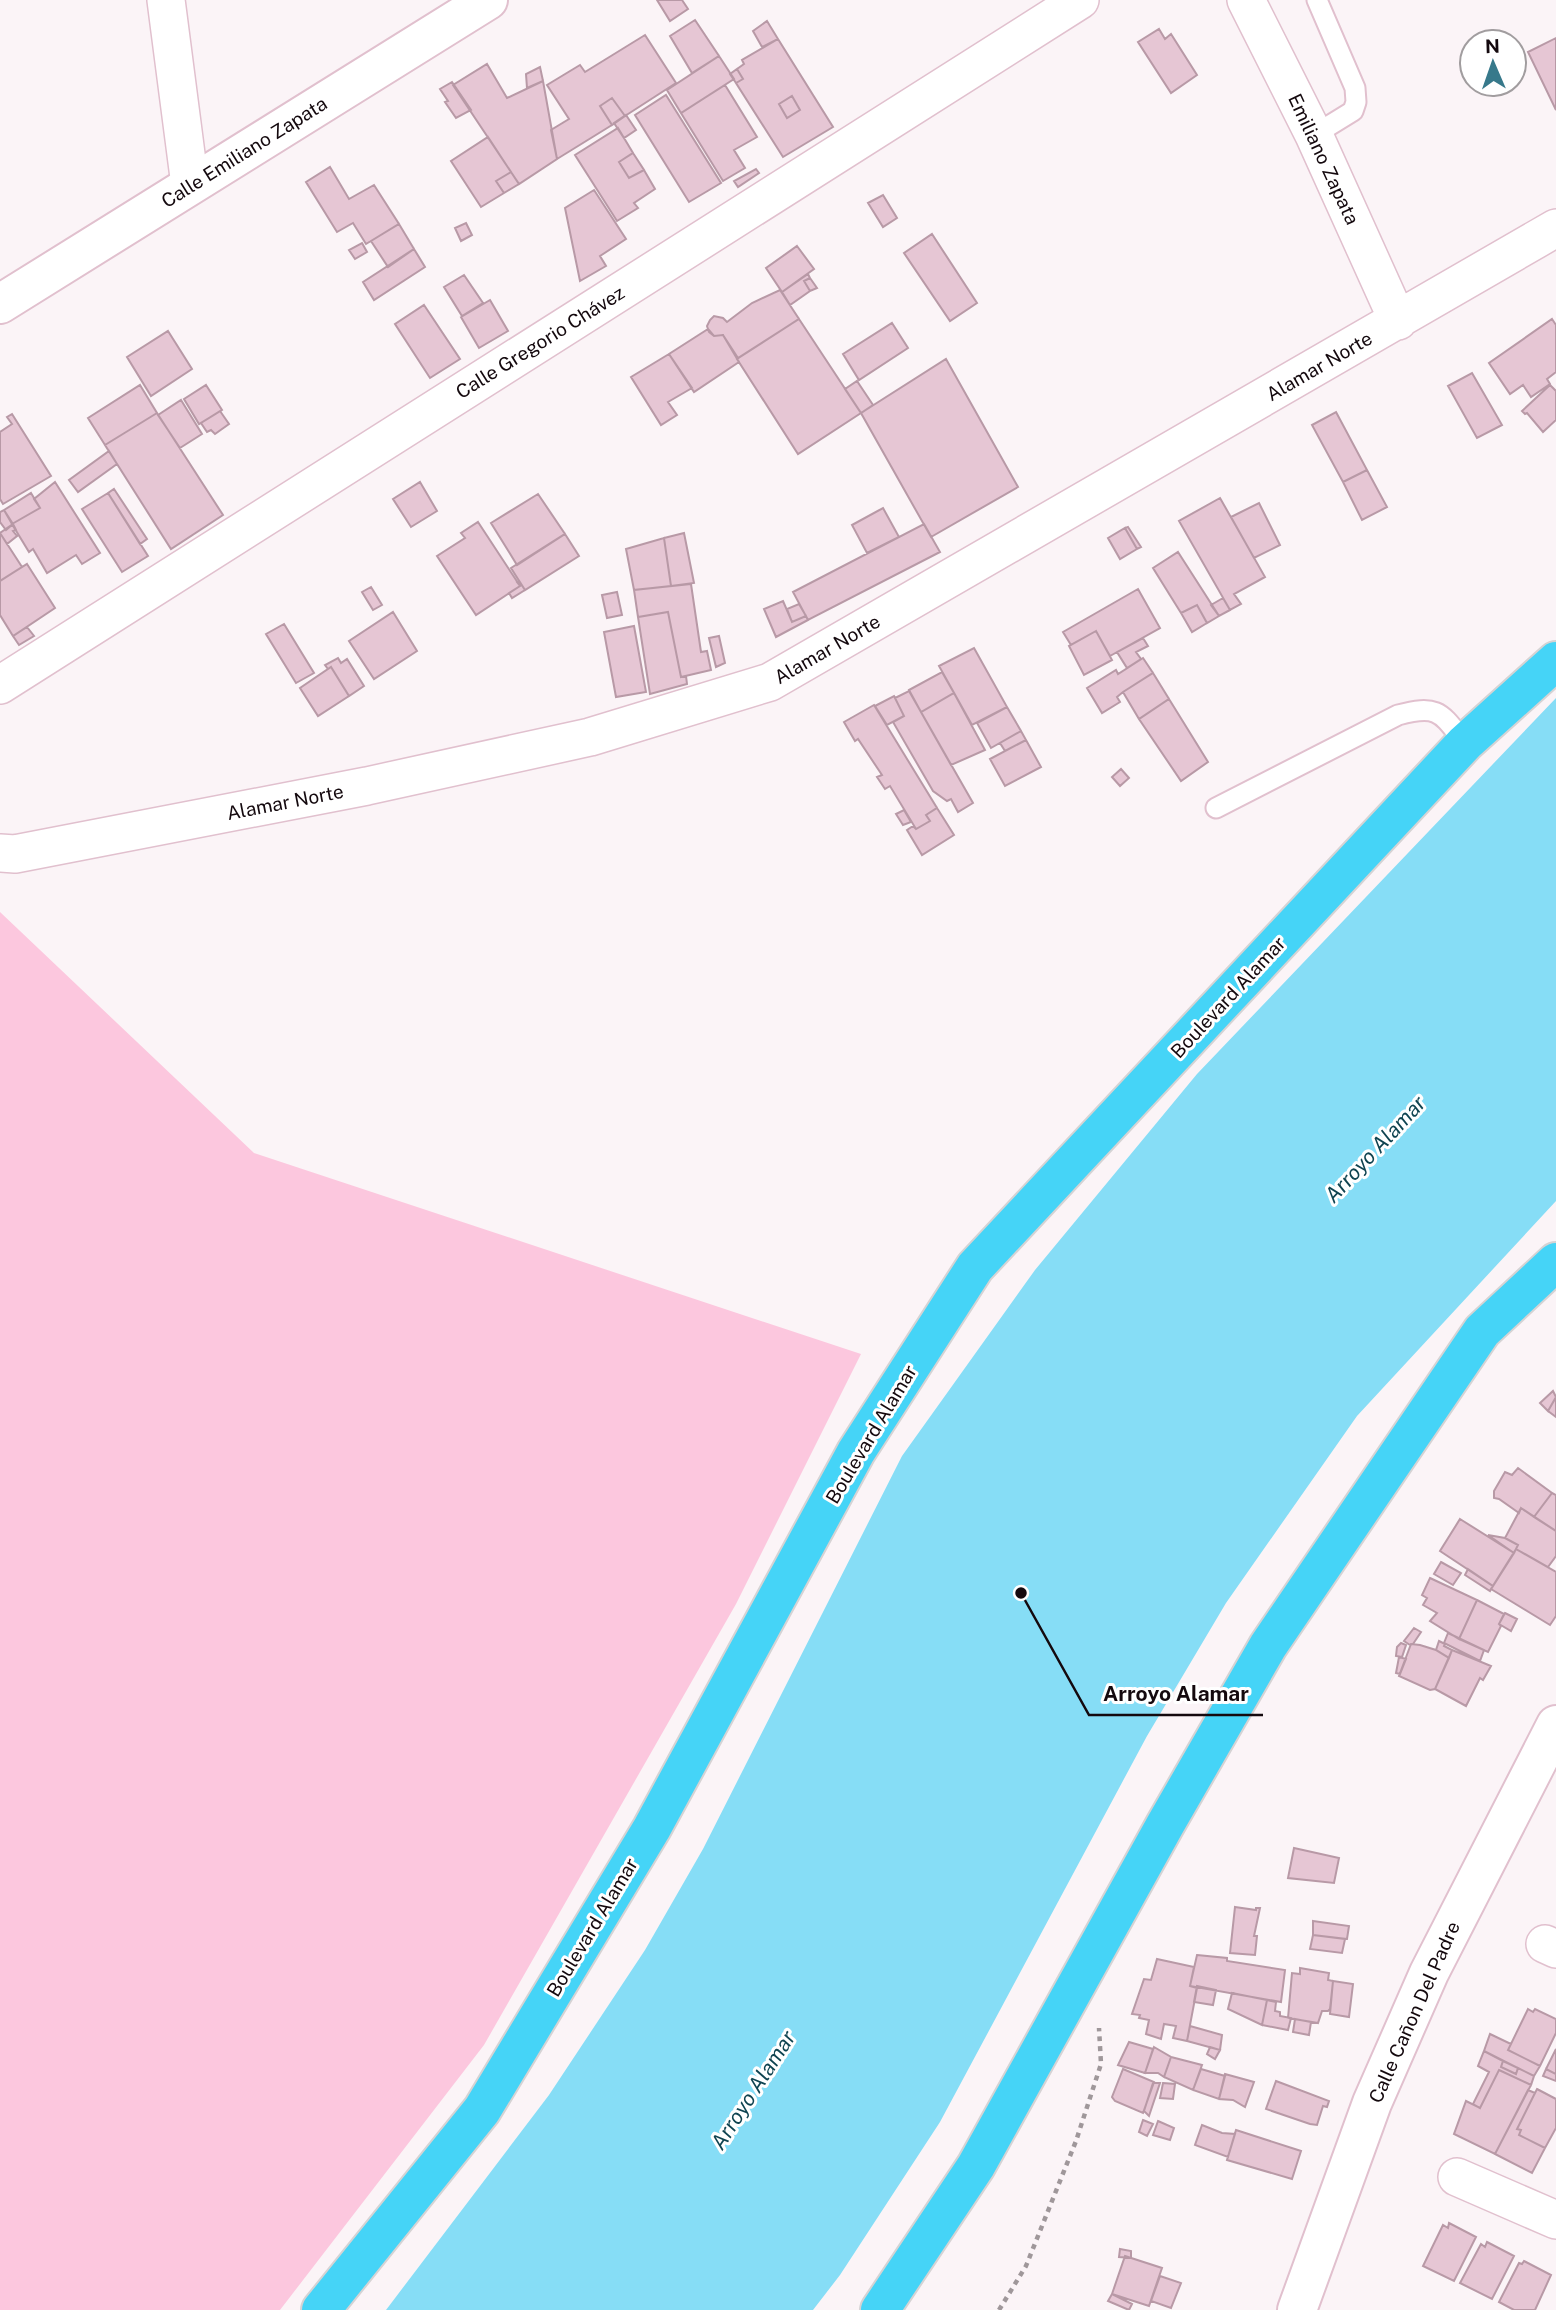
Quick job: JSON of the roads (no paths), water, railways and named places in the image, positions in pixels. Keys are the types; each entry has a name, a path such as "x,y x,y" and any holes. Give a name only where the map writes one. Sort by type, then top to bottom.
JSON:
{"highway":[{"name":"Boulevard Alamar","path":"321,2310 482,2110 652,1828 856,1452 975,1267 1465,743 1556,661"},
{"path":"880,2310 976,2166 1165,1825 1268,1646 1482,1332 1556,1262"}],"street":[{"path":"166,0 190,185"},
{"name":"Calle Emiliano Zapata","path":"0,304 488,0"},
{"name":"Calle Gregorio Chávez","path":"0,685 1080,0"},
{"name":"Emiliano Zapata","path":"1246,0 1314,135 1398,321"},
{"name":"Alamar Norte","path":"8,854 367,786 590,737 770,682 1556,228"},
{"name":"Calle Cañon Del Padre","path":"1297,2310 1372,2102 1429,1973 1556,1724"},
{"path":"1457,2177 1556,2220"}],"lane":[{"path":"1314,135 1353,111 1356,102 1355,88 1317,0"},
{"path":"1216,808 1398,715 1420,709 1441,713 1465,743"}],"water":[{"path":"1556,698 1556,1201 1357,1416 1226,1603 1147,1736 940,2122 840,2275 813,2310 386,2310 549,2095 645,1950 703,1849 902,1456 1035,1270 1197,1074"}],"place":[{"name":"Arroyo Alamar","path":"1021,1593"}]}
